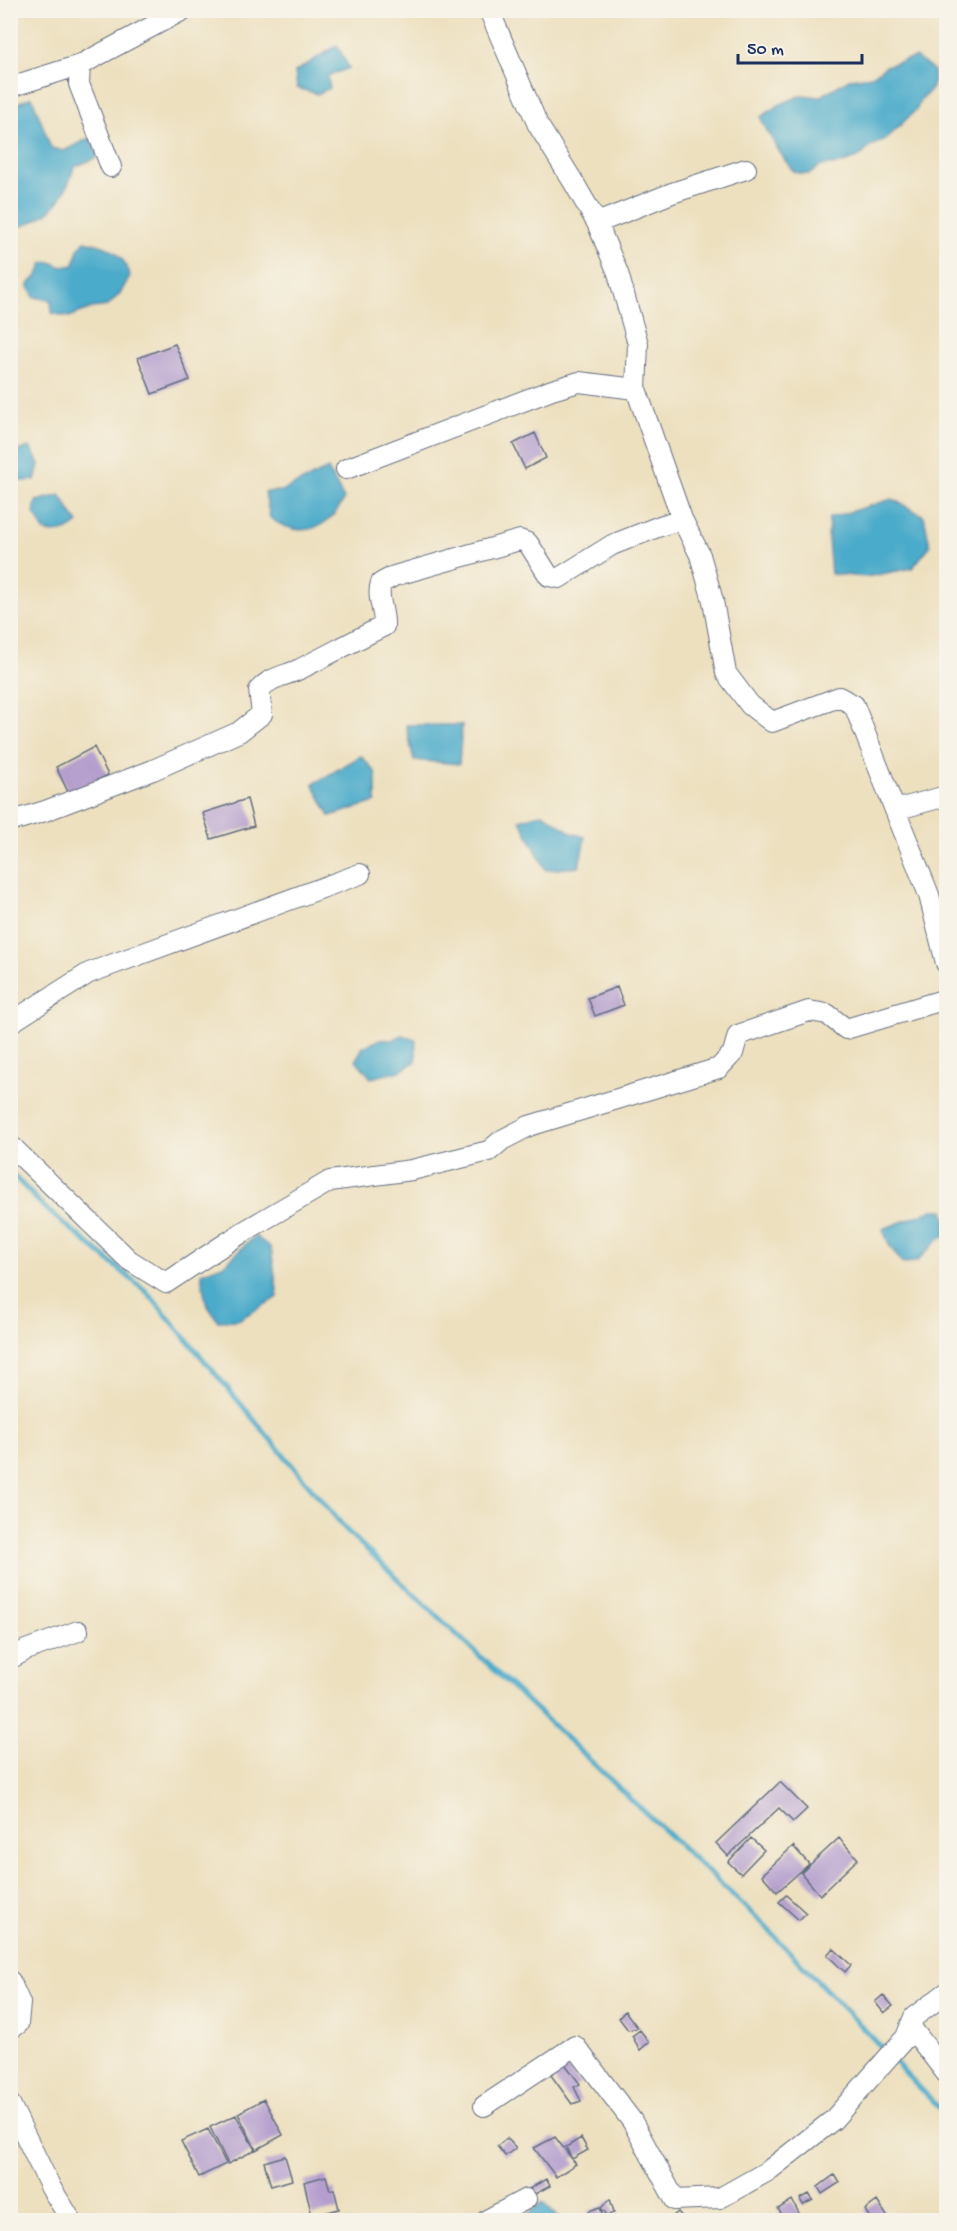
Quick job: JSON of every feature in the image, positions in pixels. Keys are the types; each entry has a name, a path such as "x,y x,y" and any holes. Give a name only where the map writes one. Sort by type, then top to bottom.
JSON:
{"street":[{"path":"10,87 80,65 183,10"},
{"path":"489,10 538,125 597,223 618,273 638,344 636,389 682,519 700,555 713,601 726,673 750,705 772,722 839,697 854,705 929,894 946,963"},
{"path":"80,65 79,84 111,167"},
{"path":"597,223 672,193 746,169"},
{"path":"346,469 579,382 636,389"},
{"path":"10,816 19,819 45,811 153,770 238,732 262,714 259,690 266,681 298,669 384,626 385,615 378,592 381,583 394,576 520,540 528,543 549,576 560,578 612,545 682,519"},
{"path":"895,810 946,796"},
{"path":"10,1023 89,973 360,874"},
{"path":"10,1145 129,1260 166,1283 243,1232 330,1181 412,1170 489,1151 502,1140 529,1126 719,1068 733,1053 738,1035 809,1011 827,1014 846,1029 946,999"},
{"path":"10,1659 26,1650 78,1631"},
{"path":"10,1981 21,2003 18,2024 10,2029"},
{"path":"484,2106 575,2046 632,2121 675,2200 720,2198 768,2170 833,2121 906,2037 914,2017 946,1993"},
{"path":"910,2026 946,2073"},
{"path":"10,2104 51,2188 71,2220"},
{"path":"487,2220 526,2199"}],"water":[{"path":"337,45 349,68 327,76 330,88 317,94 297,88 295,72"},
{"path":"915,57 933,70 933,85 921,99 917,109 887,138 870,147 858,158 839,164 820,166 810,174 797,173 792,169 761,117 779,105 802,95 820,97 849,79 872,76 886,66"},
{"path":"32,97 51,148 64,151 91,137 98,157 74,167 65,191 45,215 11,230 10,106"},
{"path":"85,241 114,251 123,261 130,276 121,292 108,306 92,308 69,317 52,313 51,300 34,297 28,285 38,275 43,263 51,262 62,267 74,265 78,249"},
{"path":"30,447 39,464 35,480 15,479 11,470 11,453"},
{"path":"328,469 344,499 330,518 321,525 302,530 281,525 270,518 265,492 282,491"},
{"path":"60,495 78,523 62,532 44,531 34,513 36,501"},
{"path":"892,499 924,516 930,546 912,568 866,577 831,574 829,518"},
{"path":"406,725 462,725 459,764 414,760"},
{"path":"361,756 376,773 376,802 330,816 313,784"},
{"path":"543,813 572,833 585,837 579,867 546,870 520,820"},
{"path":"402,1035 416,1040 416,1061 400,1071 371,1078 356,1060 363,1047 381,1039 392,1040"},
{"path":"933,1210 944,1210 946,1236 938,1240 916,1262 902,1263 889,1245 883,1229"},
{"path":"255,1236 271,1248 278,1297 238,1320 218,1321 206,1303 201,1273 225,1264"},
{"path":"543,2202 561,2220 521,2220"}],"building":[{"path":"175,344 190,380 152,394 138,358"},
{"path":"535,433 546,458 525,469 513,444"},
{"path":"94,747 108,775 69,794 56,767"},
{"path":"247,799 254,826 211,839 203,813"},
{"path":"617,987 624,1005 595,1016 588,998"},
{"path":"780,1782 807,1809 793,1822 779,1808 728,1856 716,1843"},
{"path":"751,1838 764,1850 741,1874 728,1862"},
{"path":"839,1838 858,1859 820,1895 801,1873"},
{"path":"793,1846 809,1864 777,1892 762,1875"},
{"path":"786,1895 806,1913 799,1920 779,1902"},
{"path":"833,1948 851,1965 845,1972 827,1955"},
{"path":"883,1995 893,2006 884,2013 875,2002"},
{"path":"625,2011 638,2028 628,2030 619,2018"},
{"path":"640,2030 649,2042 640,2050 632,2036"},
{"path":"563,2061 580,2084 574,2087 581,2101 572,2104 548,2071"},
{"path":"264,2099 283,2135 256,2150 238,2113"},
{"path":"236,2115 255,2150 228,2164 210,2127"},
{"path":"208,2129 226,2164 199,2177 181,2141"},
{"path":"555,2137 576,2164 556,2177 534,2148"},
{"path":"507,2138 516,2148 505,2156 497,2146"},
{"path":"581,2138 588,2150 572,2159 566,2147"},
{"path":"285,2156 292,2180 271,2186 264,2162"},
{"path":"834,2175 839,2183 822,2194 818,2187"},
{"path":"326,2176 330,2190 334,2189 339,2209 312,2216 304,2182"},
{"path":"546,2179 550,2186 533,2195 529,2189"},
{"path":"809,2194 813,2200 803,2205 800,2199"},
{"path":"610,2199 614,2212 608,2216 601,2208"},
{"path":"792,2200 800,2215 793,2220 785,2220 778,2209"},
{"path":"877,2201 889,2219 871,2220 865,2210"},
{"path":"600,2207 604,2219 592,2220 589,2211"},
{"path":"678,2212 685,2220 668,2220"}],"waterway":[{"path":"10,1172 45,1208 147,1292 348,1532 757,1918 886,2052"},
{"path":"892,2059 946,2115"}]}
